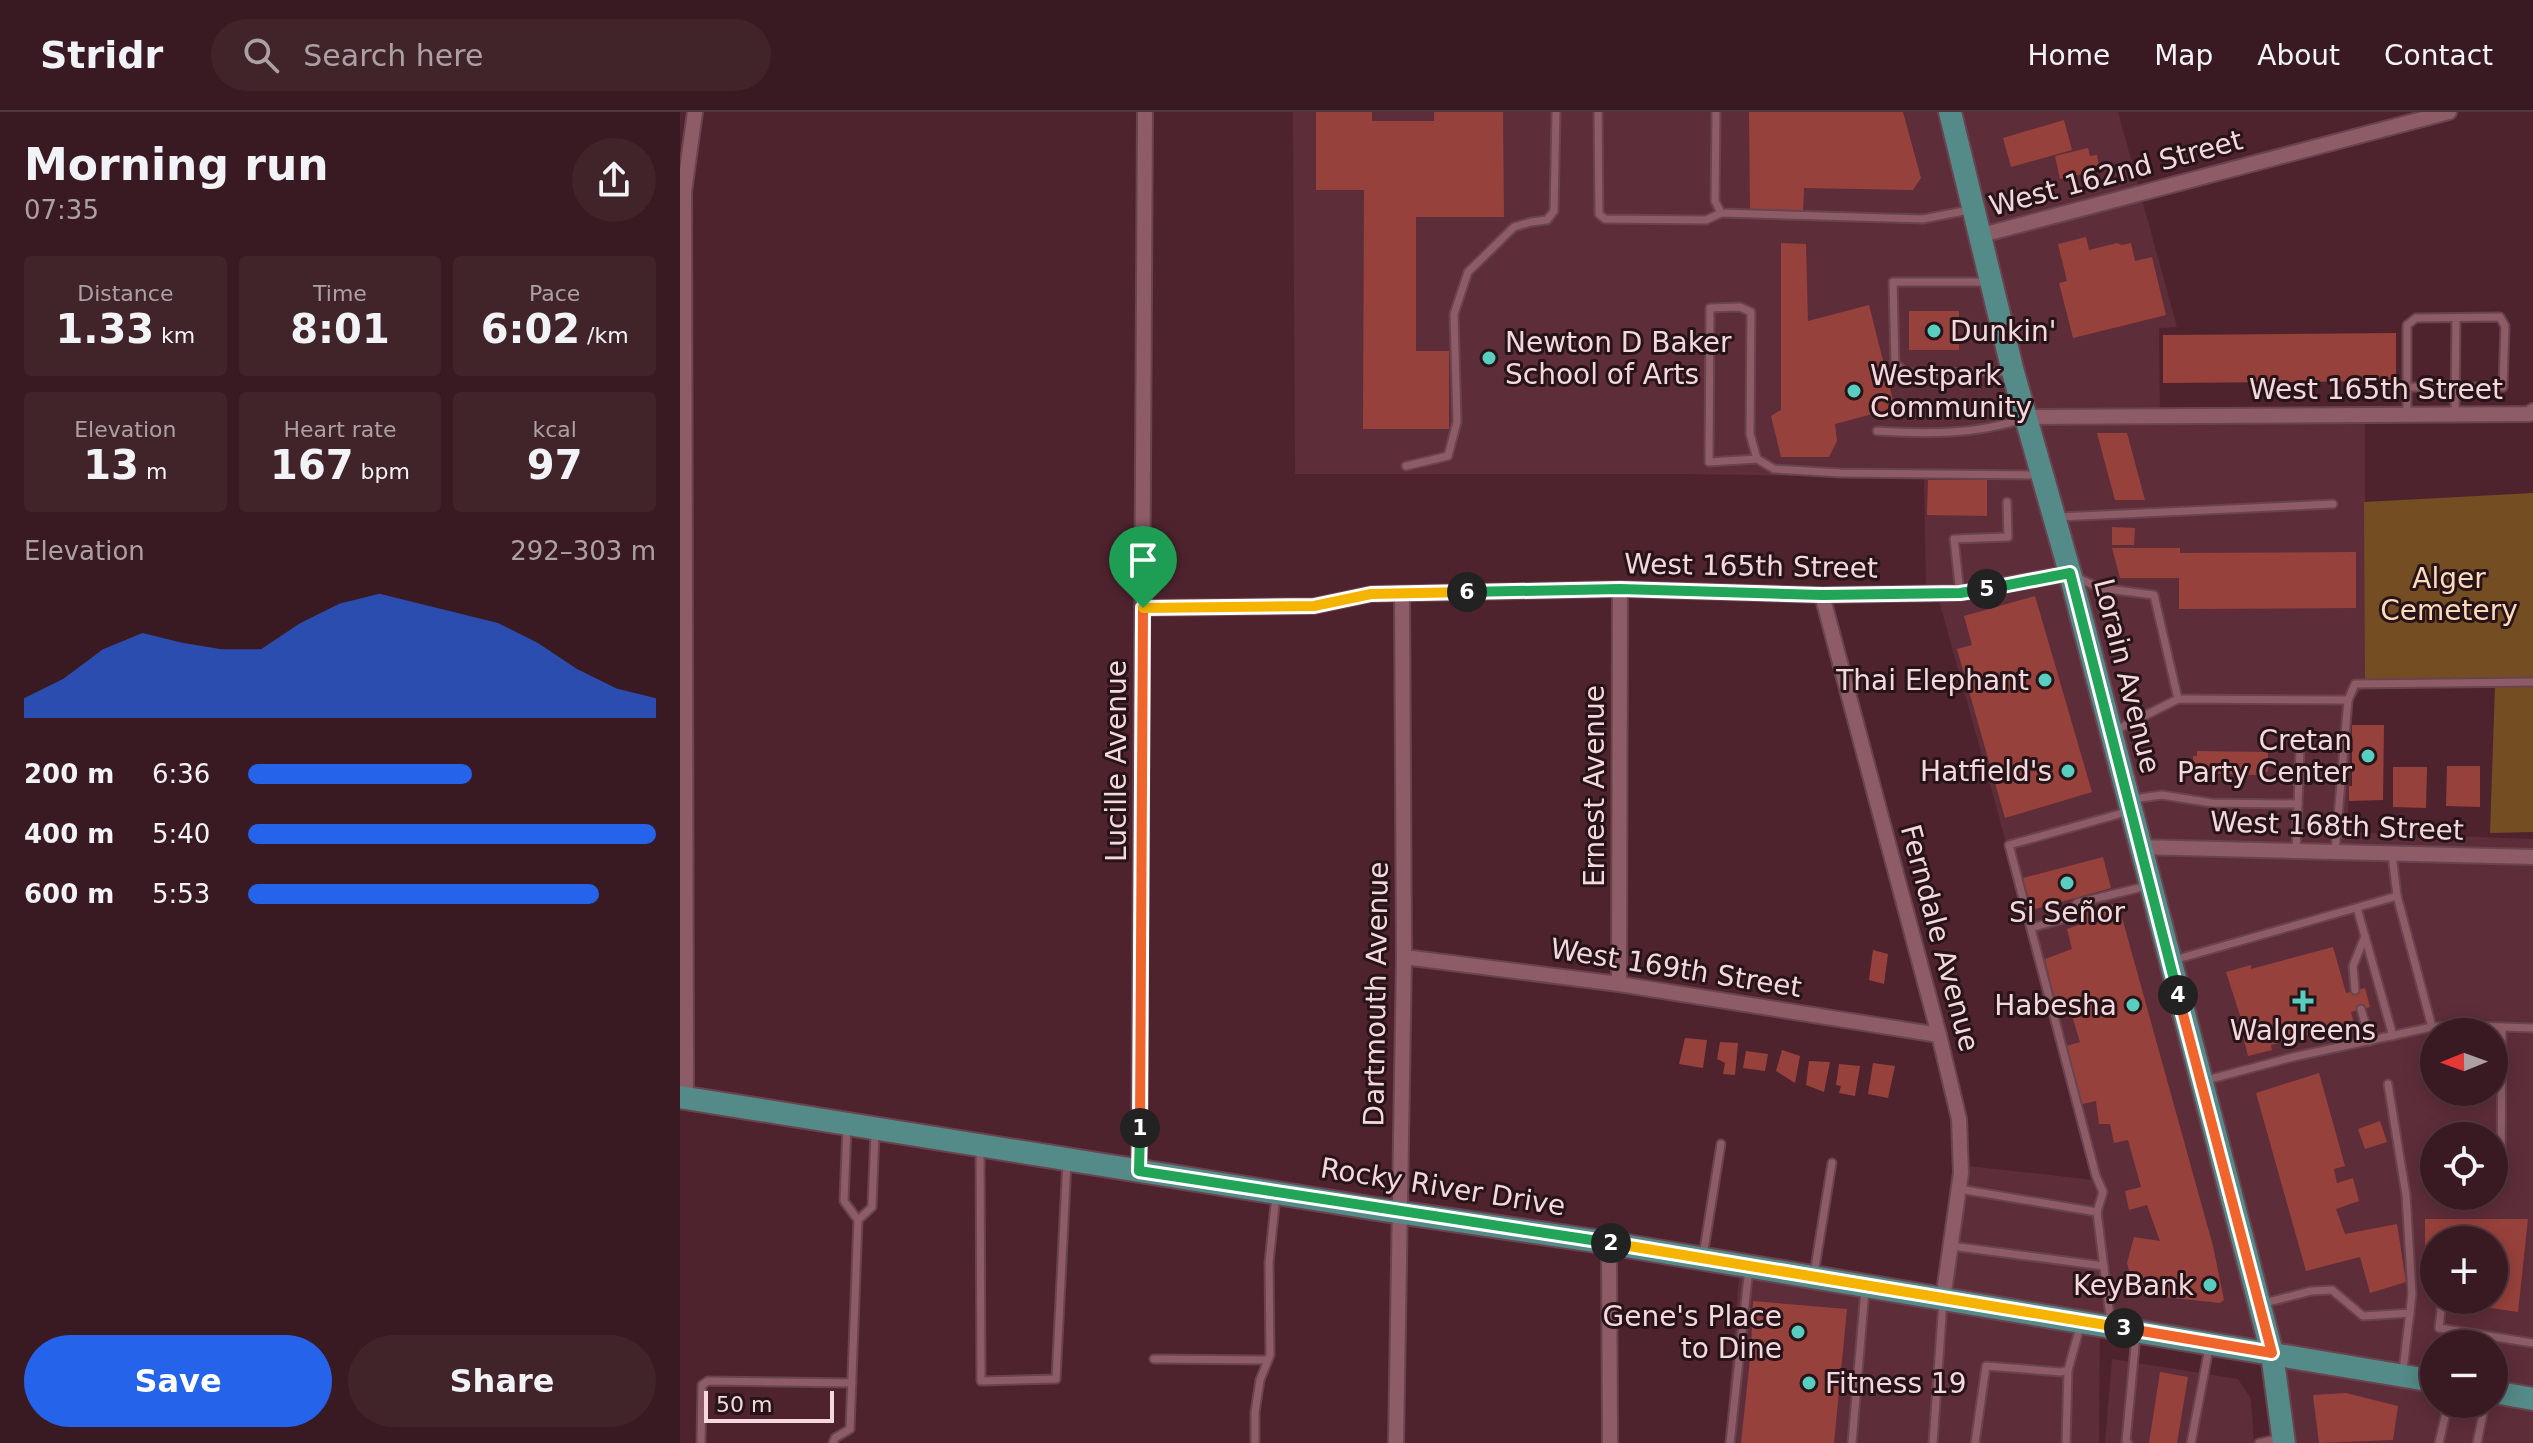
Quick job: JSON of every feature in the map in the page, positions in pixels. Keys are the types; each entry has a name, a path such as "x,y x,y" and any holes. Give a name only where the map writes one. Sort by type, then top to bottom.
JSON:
{"main road":[{"name":"Lorain Avenue","path":"1950,112 2013,372 2070,573 2272,1353 2283,1440"},
{"name":"Rocky River Drive","path":"683,1097 1813,1276 2420,1379"},
{"path":"2508,1393 2533,1395"}],"street":[{"path":"683,1097 684,192 695,112"},
{"name":"Lucille Avenue","path":"1139,1171 1145,112"},
{"name":"West 162nd Street","path":"1982,235 2449,112"},
{"name":"West 165th Street","path":"2027,417 2529,414 2533,411"},
{"name":"West 165th Street","path":"1143,608 1314,606 1371,594 1620,589 1822,595 1960,593 2070,573"},
{"name":"Ernest Avenue","path":"1619,984 1620,589"},
{"name":"Dartmouth Avenue","path":"1396,1443 1404,957 1402,594"},
{"name":"Ferndale Avenue","path":"1822,595 1959,1119 1961,1173 1943,1299"},
{"name":"West 168th Street","path":"2139,847 2533,857"},
{"name":"West 169th Street","path":"1404,957 1619,984 1939,1035"},
{"path":"1609,1243 1610,1443"}],"lane":[{"path":"1406,466 1448,456 1457,422 1454,314 1468,272 1514,227 1547,220 1554,211 1556,112"},
{"path":"1598,112 1599,214 1605,219 1706,220 1721,213 1923,219 1975,209"},
{"path":"1716,112 1715,201 1721,213"},
{"path":"1992,282 1893,282 1895,363 1906,373 2013,372"},
{"path":"1757,459 1750,434 1751,312 1740,307 1710,308 1709,462 1757,459 1774,469 1840,473 2041,475"},
{"path":"2407,387 2503,387 2505,326 2500,317 2416,318 2407,325 2407,387 2407,415"},
{"path":"2455,414 2456,318"},
{"path":"1877,431 1922,434 1996,428 2027,417"},
{"path":"1960,593 1954,539 2008,537 2007,502"},
{"path":"2053,518 2333,504"},
{"path":"2070,573 2100,588 2154,595 2178,699"},
{"path":"2335,852 2348,700 2355,684 2533,682"},
{"path":"2110,733 2178,699 2348,700"},
{"path":"2296,851 2300,750"},
{"path":"2111,1325 2097,1212 2103,1192 2096,1176 2009,845 2162,795 2212,803 2298,804"},
{"path":"2391,854 2397,896 2430,1018"},
{"path":"2031,928 2063,919 2077,903 2149,886"},
{"path":"2169,961 2397,896"},
{"path":"2357,908 2393,1036"},
{"path":"2355,990 2353,966 2365,936"},
{"path":"2361,1009 2370,1041"},
{"path":"2508,1027 2533,1028"},
{"path":"2201,1082 2293,1057 2420,1030"},
{"path":"2388,1084 2406,1195 2412,1294 2402,1376"},
{"path":"833,1443 835,1438 850,1429 858,1220 844,1201 847,1124"},
{"path":"858,1220 872,1207 875,1128"},
{"path":"1702,1258 1721,1144"},
{"path":"980,1145 981,1381 1056,1379 1067,1159"},
{"path":"1813,1276 1832,1163"},
{"path":"1959,1189 2097,1212"},
{"path":"1255,1443 1255,1412 1260,1380 1270,1355 1269,1263 1276,1193"},
{"path":"1951,1246 2104,1266"},
{"path":"1730,1443 1749,1266"},
{"path":"1852,1443 1866,1285"},
{"path":"2259,1304 2311,1291 2332,1290 2363,1316 2410,1313"},
{"path":"1933,1443 1943,1299"},
{"path":"2440,1314 2439,1328 2533,1343"},
{"path":"2066,1443 2068,1370 2081,1321"},
{"path":"2128,1443 2136,1330"},
{"path":"2191,1443 2210,1342"},
{"path":"1154,1359 1267,1360"},
{"path":"1975,1443 1986,1366 2068,1370"},
{"path":"701,1443 702,1385 708,1381 852,1383"},
{"path":"2439,1443 2445,1418"},
{"path":"2477,1443 2482,1418"},
{"path":"2259,1443 2283,1440"}],"shaded area":[{"path":"1293,112 2118,112 2177,327 2159,328 2160,421 2365,420 2365,685 2353,700 2347,832 2533,839 2533,1443 2288,1443 2277,1348 1949,1294 1968,1166 2094,1180 1938,597 2067,579 2063,566 1971,585 1926,587 1924,478 1683,474 1295,474"},
{"path":"1740,1264 2100,1324 2099,1443 1725,1443"},
{"path":"2112,1359 2238,1379 2251,1399 2254,1443 2105,1443"}],"green space":[{"name":"Alger Cemetery","path":"2533,493 2533,832 2490,833 2495,686 2365,685 2364,502"}],"building":[{"path":"1316,112 1372,112 1372,121 1434,121 1434,112 1503,112 1504,217 1416,217 1416,351 1449,351 1449,429 1363,429 1364,190 1316,190"},
{"path":"1749,112 1903,112 1921,178 1913,190 1804,188 1803,213 1750,212"},
{"path":"2064,120 2072,150 2011,167 2003,138"},
{"path":"2088,148 2090,156 2097,155 2100,170 2060,179 2055,156"},
{"path":"2086,237 2089,250 2131,243 2135,261 2152,257 2166,315 2073,338 2059,283 2067,281 2058,244"},
{"path":"1781,243 1806,244 1808,321 1869,305 1895,408 1835,424 1837,441 1829,457 1781,457 1771,416 1781,410"},
{"path":"1909,311 1959,311 1959,350 1909,350"},
{"path":"2396,333 2396,381 2163,383 2163,335"},
{"path":"2097,433 2127,433 2145,500 2115,500"},
{"path":"1928,480 1987,480 1987,516 1927,515"},
{"path":"2112,527 2135,528 2134,545 2112,545"},
{"path":"2112,548 2180,548 2180,553 2356,552 2356,608 2179,609 2179,578 2120,578"},
{"path":"2035,596 2092,792 2005,818 1957,649 1972,645 1964,616"},
{"name":"Cretan Party Center","path":"2352,725 2384,725 2383,800 2349,801 2349,786 2352,786"},
{"path":"2197,751 2268,752 2268,772 2261,772 2261,775 2197,772 2197,767 2193,767 2193,756 2197,756"},
{"path":"2447,766 2480,766 2480,807 2446,806"},
{"path":"2393,767 2427,767 2426,808 2393,807"},
{"name":"Si Señor","path":"2103,857 2111,888 2032,910 2023,878"},
{"path":"2118,903 2213,1246 2224,1300 2220,1303 2135,1294 2127,1263 2134,1237 2160,1241 2147,1205 2129,1210 2125,1191 2141,1187 2128,1140 2114,1143 2110,1124 2099,1124 2096,1101 2082,1104 2066,1046 2080,1042 2069,1006 2056,1006 2045,959 2072,949 2067,929 2083,923 2081,912"},
{"name":"Walgreens","path":"2333,947 2346,993 2365,988 2370,1007 2351,1012 2354,1023 2271,1045 2272,1050 2248,1056 2242,1032 2245,1031 2226,972 2251,965 2251,969"},
{"path":"1873,950 1888,954 1884,984 1869,980"},
{"path":"1685,1038 1707,1040 1703,1068 1679,1064"},
{"path":"1720,1042 1738,1043 1735,1075 1723,1074 1725,1063 1717,1059"},
{"path":"1782,1050 1800,1056 1795,1083 1776,1071"},
{"path":"1746,1051 1768,1054 1765,1071 1743,1068"},
{"path":"1809,1061 1830,1062 1824,1092 1806,1085"},
{"path":"1873,1063 1895,1066 1888,1098 1868,1094"},
{"path":"1839,1064 1860,1066 1855,1096 1839,1093 1841,1086 1836,1085"},
{"path":"2319,1073 2345,1166 2334,1169 2337,1183 2353,1178 2359,1201 2336,1209 2345,1234 2397,1224 2406,1282 2370,1293 2360,1257 2306,1271 2256,1093"},
{"path":"2380,1121 2387,1142 2365,1149 2358,1129"},
{"path":"2425,1219 2528,1219 2518,1312 2508,1311 2508,1226 2425,1226"},
{"path":"1753,1301 1847,1309 1834,1443 1741,1443"},
{"path":"2160,1372 2188,1377 2177,1443 2149,1443"},
{"path":"2346,1393 2398,1406 2393,1440 2319,1443 2313,1395"}],"place":[{"name":"Dunkin'","path":"1934,331"},
{"name":"Newton D Baker School of Arts","path":"1489,358"},
{"name":"Westpark Community","path":"1854,391"},
{"name":"Thai Elephant","path":"2045,680"},
{"name":"Cretan Party Center","path":"2368,756"},
{"name":"Hatfield's","path":"2068,771"},
{"name":"Si Señor","path":"2067,883"},
{"name":"Walgreens","path":"2303,1001"},
{"name":"Habesha","path":"2133,1005"},
{"name":"KeyBank","path":"2210,1285"},
{"name":"Gene's Place to Dine","path":"1798,1332"},
{"name":"Fitness 19","path":"1809,1383"}],"route":[{"path":"2070,573 2272,1353 1609,1243 1139,1171 1143,608 1314,606 1371,594 1620,589 1822,595 1960,593 2070,573"}]}
